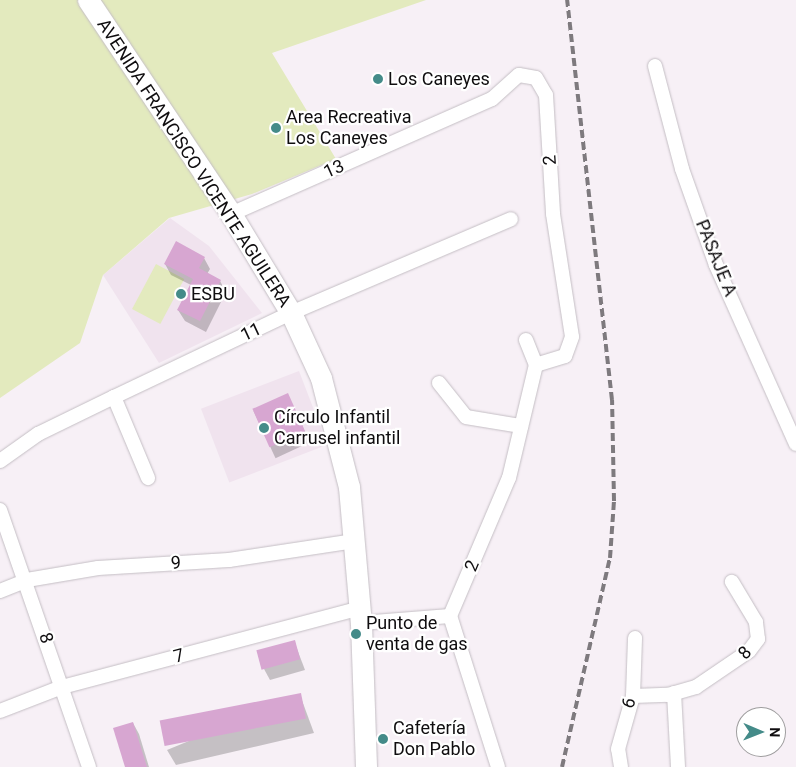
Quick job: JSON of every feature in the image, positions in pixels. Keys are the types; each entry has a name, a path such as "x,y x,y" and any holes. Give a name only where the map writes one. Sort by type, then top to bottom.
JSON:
{"main road":[{"name":"AVENIDA FRANCISCO VICENTE AGUILERA","path":"88,0 150,89 231,214 291,313 321,378 349,487 360,616 366,767"}],"street":[{"name":"PASAJE A","path":"656,66 682,169 716,265 796,444"},
{"name":"2","path":"450,616 509,478 536,364 565,356 572,337 553,214 546,95 536,78 519,75 492,99"},
{"name":"13","path":"231,214 492,99"},
{"name":"11","path":"0,461 38,434 291,313 511,219"},
{"path":"526,340 536,364"},
{"path":"439,382 466,417 521,426"},
{"path":"114,397 148,478"},
{"name":"8","path":"0,510 27,580 89,767"},
{"name":"9","path":"0,591 27,580 98,568 229,560 355,541"},
{"name":"8","path":"633,696 674,693 696,687 729,668 758,639 756,622 732,582"},
{"name":"7","path":"0,711 62,687 360,616 450,616"},
{"path":"450,616 498,767"},
{"name":"6","path":"621,767 622,725 633,696 635,638"},
{"path":"674,693 678,767"}],"shaded area":[{"name":"ESBU","path":"170,218 209,246 262,313 159,363 103,275"},
{"name":"Círculo Infantil Carrusel infantil","path":"299,371 327,445 229,482 201,409"}],"green space":[{"path":"0,0 426,0 272,53 336,159 252,194 169,218 103,275 80,343 0,398"},
{"path":"156,264 184,279 160,324 132,309"}],"building":[{"path":"176,241 205,257 199,268 221,280 200,321 177,310 193,279 164,264"},
{"path":"288,393 305,431 269,447 252,409"},
{"path":"295,640 300,659 262,670 256,650"},
{"path":"301,693 306,719 165,746 160,720"},
{"path":"133,722 147,767 125,767 113,728"}],"railway":[{"path":"562,767 610,558 614,501 612,400 567,0"}],"place":[{"name":"Los Caneyes","path":"378,79"},
{"name":"Area Recreativa Los Caneyes","path":"276,128"},
{"name":"ESBU","path":"181,294"},
{"name":"Círculo Infantil Carrusel infantil","path":"264,428"},
{"name":"Punto de venta de gas","path":"356,634"},
{"name":"Cafetería Don Pablo","path":"383,739"}]}
